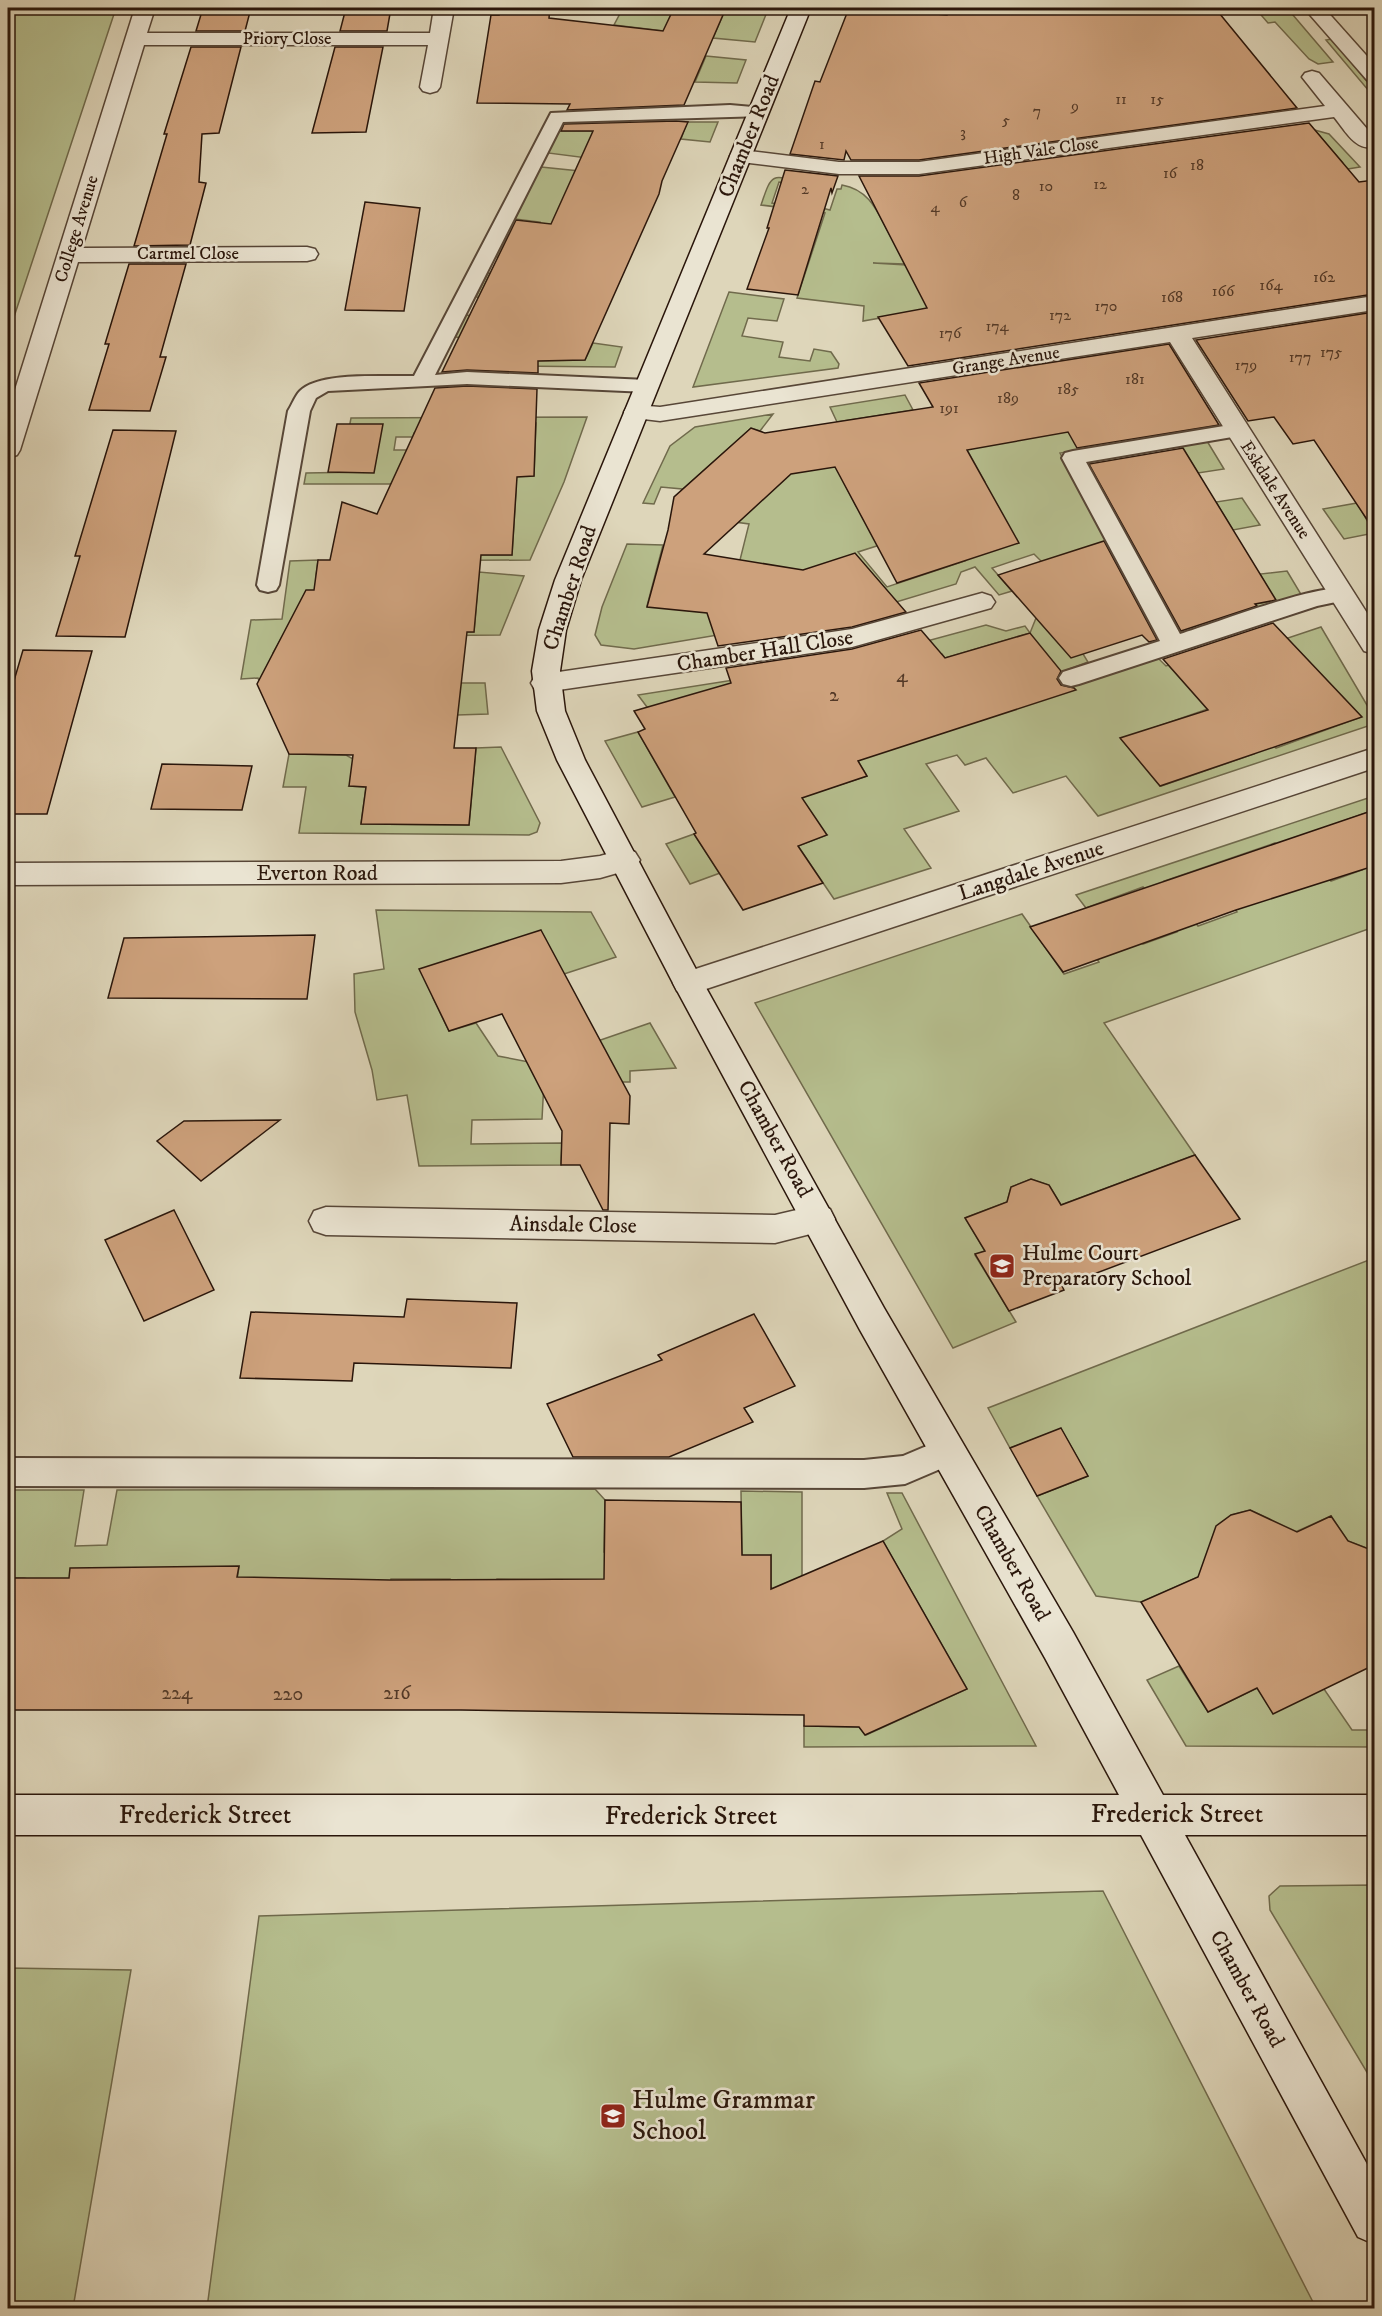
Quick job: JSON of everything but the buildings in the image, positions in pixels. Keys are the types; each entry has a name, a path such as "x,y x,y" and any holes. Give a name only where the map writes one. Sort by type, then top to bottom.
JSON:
{"street":[{"name":"College Avenue","path":"8,450 145,8"},
{"path":"430,87 444,8"},
{"name":"Chamber Road","path":"801,8 568,580 548,647 545,683 548,706 555,728 688,983 948,1451 1059,1645 1374,2221"},
{"path":"1314,8 1374,76"},
{"name":"Priory Close","path":"136,39 439,39"},
{"path":"1312,77 1365,141"},
{"name":"High Vale Close","path":"741,156 839,168 919,168 1339,110"},
{"name":"Cartmel Close","path":"69,255 307,254"},
{"name":"Grange Avenue","path":"642,399 660,414 1374,303"},
{"name":"Eskdale Avenue","path":"1178,334 1236,430 1374,645"},
{"name":"Chamber Hall Close","path":"545,683 852,638 982,602"},
{"name":"Langdale Avenue","path":"688,983 1374,758"},
{"name":"Everton Road","path":"8,874 561,872 600,867 625,860"},
{"name":"Ainsdale Close","path":"327,1221 775,1229 818,1219"},
{"name":"Frederick Street","path":"8,1815 1374,1815"}],"lane":[{"path":"421,382 557,117 730,110 758,112"},
{"path":"268,585 299,411 308,394 324,385 467,378 642,399"},
{"path":"1174,644 1073,458 1236,430"},
{"path":"1071,678 1314,599 1342,594"},
{"path":"8,1472 864,1474 905,1470 948,1451"}],"green space":[{"path":"8,8 116,8 8,335"},
{"path":"623,8 674,8 664,31 614,25"},
{"path":"726,8 767,12 755,42 713,38"},
{"path":"1255,8 1287,8 1333,62 1318,64 1309,59 1275,22 1268,23"},
{"path":"1332,39 1374,90 1374,97 1326,40"},
{"path":"706,56 746,60 737,83 695,82"},
{"path":"687,122 718,122 710,142 681,139"},
{"path":"1311,129 1329,134 1360,167 1299,177 1330,202 1374,196 1374,200 939,265 873,263 940,267 1374,203 1374,213 1362,215 1374,231 1374,240 1011,295 863,321 864,306 797,298 825,213 761,205 770,182 778,178 802,185 779,182 772,203 830,210 837,189 841,189 842,185 860,192 873,204 891,237","holes":["1318,134 1343,163 1283,139"]},
{"path":"559,131 607,131 595,159 548,153"},
{"path":"541,167 589,172 520,346 455,337 466,315 493,318 501,300 476,297 488,273 514,276 522,260 496,257 507,235 533,238 540,222 515,219"},
{"path":"729,292 784,299 777,321 748,318 742,336 783,342 779,357 810,361 814,349 831,352 839,364 838,368 693,387"},
{"path":"593,343 622,347 615,367 514,366 517,361 585,360"},
{"path":"905,395 913,410 837,422 830,407"},
{"path":"773,414 760,431 751,428 683,489 798,467 836,467 856,506 985,482 965,446 1036,424 1088,429 1099,447 1060,453 1142,608 1124,628 1083,654 1088,662 1061,672 1071,686 1158,658 1166,666 1207,653 1213,643 1237,635 1252,650 1321,627 1374,717 1374,724 1098,816 1066,776 1013,793 986,758 965,765 957,755 926,764 959,811 904,829 931,868 834,899 798,846 827,835 774,806 867,776 858,761 647,707 638,695 772,674 905,647 986,625 1006,631 1025,626 1030,633 1036,618 1044,564 1034,554 992,568 1012,591 999,595 975,567 961,572 956,584 873,609 634,649 601,645 595,635 602,607 627,544 663,545 647,606 739,564 749,524 676,514 682,489 661,487 654,504 643,503 670,446 695,427","holes":["936,527 965,561 887,587 858,552","1030,633 1016,709 927,658 942,654 945,658","1233,700 1361,717 1276,748","1213,707 1254,754 1161,786 1121,739"]},
{"path":"587,417 564,482 530,560 369,561 371,544 383,522 390,522 395,484 304,484 306,473 363,472 366,450 345,450 351,418","holes":["536,423 534,476 474,477 475,465 413,466 414,450 394,450 396,437 413,437 414,433 470,433 471,424","516,490 512,555 435,555 440,500 402,500 404,491"]},
{"path":"1207,441 1224,469 1198,473 1181,446"},
{"path":"1242,498 1260,525 1233,530 1216,502"},
{"path":"1374,500 1374,505 1360,508 1374,533 1344,539 1323,509"},
{"path":"318,560 316,576 372,633 474,632 479,572 524,576 500,635 282,637 273,653 273,717 258,678 241,679 251,620 282,619 290,561"},
{"path":"1287,571 1302,596 1180,634 1156,590 1190,585 1213,610 1275,601 1260,574"},
{"path":"460,683 485,683 488,714 457,715"},
{"path":"638,732 675,797 642,807 605,741"},
{"path":"501,747 540,823 537,832 529,835 299,833 306,787 283,787 289,754 346,755 367,767 349,786 366,787 361,824 469,825 476,748"},
{"path":"1374,796 1374,810 1295,838 1331,881 1362,870 1354,860 1374,852 1374,927 1104,1023 1195,1155 1061,1205 1049,1185 1031,1179 1011,1187 1007,1202 965,1218 985,1251 975,1255 1016,1322 953,1348 755,1003 1022,914 1064,974 1099,962 1091,949 1136,934 1143,944 1177,932 1143,887 1086,908 1076,895","holes":["1275,843 1297,870 1228,900 1237,912 1198,926 1164,881"]},
{"path":"694,834 720,873 690,884 666,844"},
{"path":"376,910 591,912 616,957 564,974 485,980 433,998 449,1031 476,1023 498,1056 534,1063 650,1023 676,1068 630,1071 630,1082 544,1082 542,1119 472,1120 471,1144 562,1143 561,1165 419,1166 407,1095 377,1100 372,1070 355,1012 354,974 384,969"},
{"path":"1374,1258 1374,1551 1348,1541 1331,1516 1282,1538 1270,1519 1250,1510 1231,1515 1221,1567 1141,1602 1096,1596 1037,1496 1088,1476 1061,1429 1010,1448 988,1408"},
{"path":"595,1489 605,1500 604,1552 664,1552 665,1501 688,1502 742,1555 741,1491 802,1492 802,1607 771,1624 771,1555 741,1583 497,1579 494,1620 446,1619 450,1579 391,1579 387,1620 231,1619 239,1567 171,1617 24,1578 8,1578 8,1490 84,1490 75,1546 107,1545 117,1490"},
{"path":"887,1493 902,1493 1036,1746 804,1747 804,1726 859,1727 866,1735 967,1689 883,1541 902,1529"},
{"path":"1179,1666 1208,1712 1257,1688 1324,1689 1352,1730 1374,1730 1374,1747 1186,1746 1147,1680"},
{"path":"1374,1885 1374,2084 1270,1910 1269,1896 1280,1886"},
{"name":"Hulme Grammar School","path":"1103,1891 1316,2308 207,2308 259,1916"},
{"path":"8,1968 131,1970 73,2308 8,2308"}],"place":[{"name":"Hulme Court Preparatory School","path":"1002,1266"},
{"name":"Hulme Grammar School","path":"613,2116"}]}
